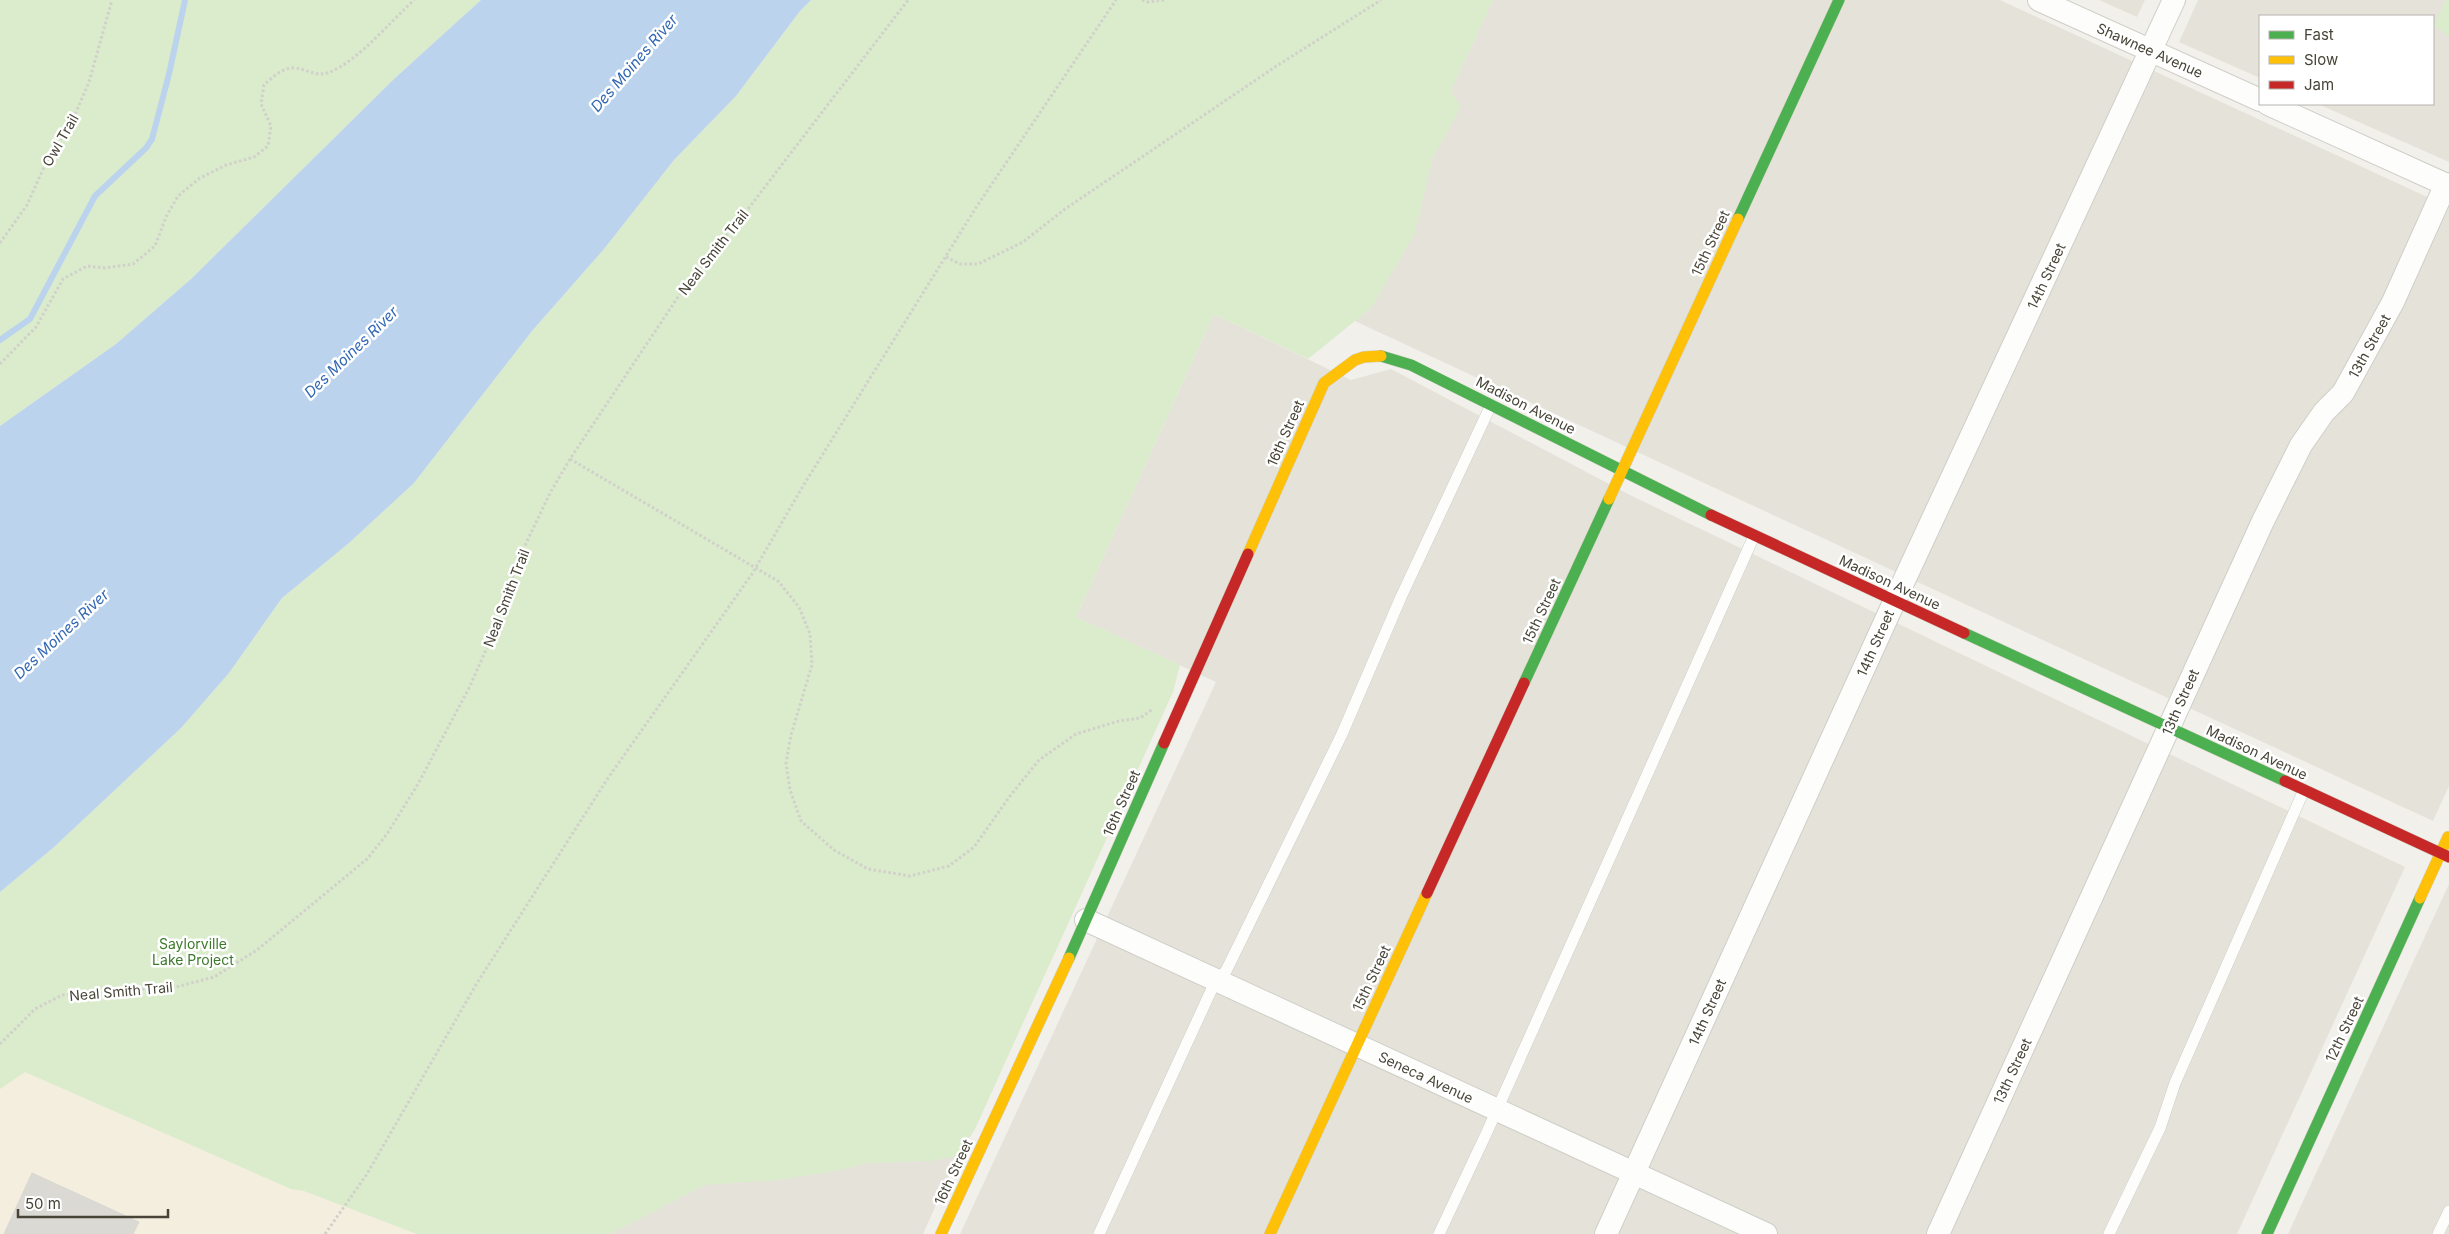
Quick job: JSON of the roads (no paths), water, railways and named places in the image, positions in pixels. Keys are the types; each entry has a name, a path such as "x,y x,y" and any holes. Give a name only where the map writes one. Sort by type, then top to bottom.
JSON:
{"street":[{"name":"15th Street","path":"1270,1234 1839,0"},
{"name":"Shawnee Avenue","path":"2039,0 2259,100"},
{"name":"14th Street","path":"1606,1234 1895,600 2174,0"},
{"path":"2270,105 2448,185"},
{"name":"13th Street","path":"1938,1234 2263,521 2301,445 2324,412 2343,393 2393,302 2448,185"},
{"name":"Madison Avenue","path":"1324,383 1348,362 1370,355 1392,357 1492,404 1754,536 2445,855"},
{"name":"16th Street","path":"941,1234 1086,920 1324,383"},
{"name":"12th Street","path":"2267,1234 2445,855 2449,836"},
{"name":"Seneca Avenue","path":"1086,920 1766,1234"}],"lane":[{"path":"1099,1234 1216,980 1226,971 1342,734 1401,597 1492,404"},
{"path":"1438,1234 1754,536"},
{"path":"2109,1234 2160,1128 2174,1083 2304,790"},
{"path":"2438,1234 2449,1211"}],"water":[{"name":"Des Moines River","path":"481,0 811,0 800,11 736,96 674,160 604,249 532,331 414,483 349,543 282,598 229,673 181,728 53,848 0,892 0,426 116,344 191,279 394,79"}],"waterway":[{"path":"0,340 30,319 95,196 146,148 152,139 169,74 185,0"}],"park label":[{"name":"Saylorville Lake Project","path":"193,952"}]}
